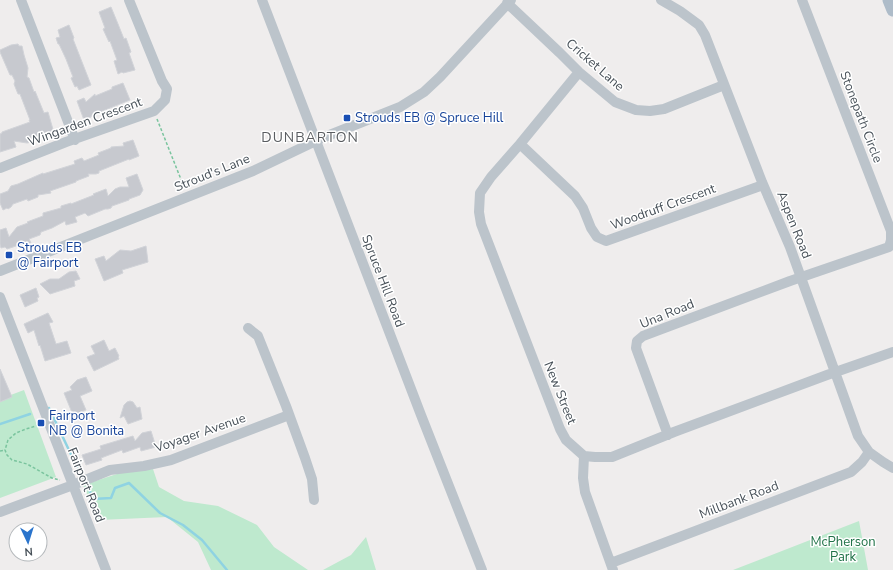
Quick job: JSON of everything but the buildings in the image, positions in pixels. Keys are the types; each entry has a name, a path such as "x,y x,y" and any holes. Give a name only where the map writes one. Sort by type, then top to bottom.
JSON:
{"main road":[{"path":"889,0 893,10"}],"street":[{"path":"21,0 75,140"},
{"name":"Wingarden Crescent","path":"0,168 154,111 165,100 167,90 129,0"},
{"name":"Spruce Hill Road","path":"262,0 482,570"},
{"name":"Stonepath Circle","path":"801,277 889,247 891,240 891,231 802,0"},
{"name":"Stroud's Lane","path":"0,271 253,171 322,138 400,107 424,92 509,2"},
{"name":"Cricket Lane","path":"509,2 579,72 615,102 636,110 650,111 664,109 724,85"},
{"name":"Aspen Road","path":"667,2 699,25 705,35 762,185 776,214 801,277 858,436 869,452 893,468"},
{"name":"New Street","path":"579,72 491,177 480,193 479,212 481,224 560,429 566,440 584,456"},
{"name":"Woodruff Crescent","path":"520,144 575,196 584,208 591,228 597,237 606,241 762,185"},
{"name":"Una Road","path":"668,434 636,348 636,342 643,336 801,277"},
{"name":"Fairport Road","path":"0,297 106,570"},
{"path":"248,328 258,336 289,415 312,479 314,500"},
{"path":"612,566 585,492 583,478 584,456 612,457 668,434 893,352"},
{"name":"Voyager Avenue","path":"0,512 110,470 144,466 171,460 289,415"},
{"name":"Millbank Road","path":"612,566 850,472 862,462 869,452"}],"path":[{"path":"158,119 184,187"},
{"path":"39,426 16,433 8,440 5,450 7,454 12,460 27,464 52,478 73,485"},
{"path":"0,451 5,450"}],"green space":[{"path":"24,390 56,477 0,498 0,399"},
{"path":"153,469 159,487 184,501 218,506 257,525 274,547 308,570 211,570 198,542 167,517 99,520 83,485 120,473"},
{"name":"McPherson Park","path":"859,521 868,570 733,570"},
{"path":"366,537 376,570 323,570 351,555"}],"waterway":[{"path":"49,408 77,467"},
{"path":"0,424 30,414"},
{"path":"89,489 93,499 111,498 115,488 129,483 160,513 183,525 202,540 227,570"}],"place":[{"name":"Strouds EB @ Spruce Hill","path":"347,118"},
{"name":"Strouds EB @ Fairport","path":"9,255"},
{"name":"Fairport NB @ Bonita","path":"41,423"}],"district":[{"name":"DUNBARTON","path":"310,137"}]}
